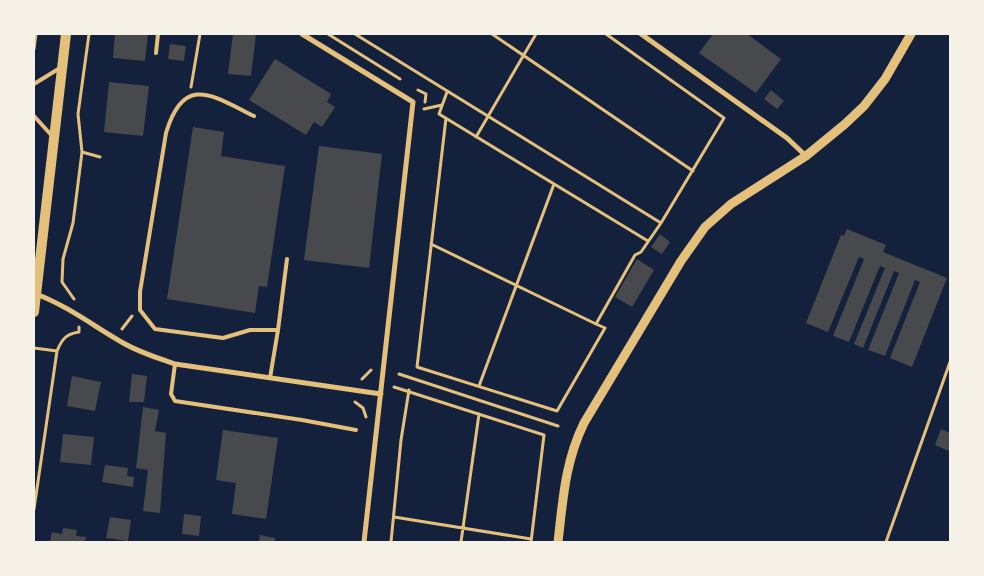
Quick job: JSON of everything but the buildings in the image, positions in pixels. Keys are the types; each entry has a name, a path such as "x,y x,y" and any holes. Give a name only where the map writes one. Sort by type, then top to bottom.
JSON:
{"main road":[{"path":"34,312 66,34"}],"street":[{"path":"302,34 413,102 364,542"},
{"path":"641,34 787,138 806,156"},
{"path":"558,542 566,471 572,447 584,423 681,261 705,227 731,204 806,156 864,106 885,79 911,34"},
{"path":"36,294 56,302 147,355 175,364 381,394"}],"lane":[{"path":"156,53 158,34"},
{"path":"34,84 61,67"},
{"path":"254,116 211,95 197,94 172,111 166,132 140,292 140,310 155,329 223,338 250,330 278,330"},
{"path":"34,116 54,138"},
{"path":"270,378 287,259"},
{"path":"175,364 171,394 176,401 356,430"}],"path":[{"path":"34,49 36,34"},
{"path":"83,304 75,299 62,282 63,259 74,222 82,152 78,114 89,34"},
{"path":"189,98 200,34"},
{"path":"355,34 661,223"},
{"path":"492,34 693,171"},
{"path":"476,137 536,34"},
{"path":"596,324 635,255 641,252 661,223 724,118 606,34"},
{"path":"448,92 439,114 648,241"},
{"path":"424,109 442,105"},
{"path":"431,244 605,328 557,412 417,367 431,244 446,118"},
{"path":"82,152 100,157"},
{"path":"478,386 554,184"},
{"path":"34,509 57,351 61,340 70,334 79,332 75,299"},
{"path":"122,329 133,314 140,310"},
{"path":"114,324 129,333"},
{"path":"34,348 57,351"},
{"path":"886,542 950,362"},
{"path":"359,380 370,373 372,366"},
{"path":"399,374 558,426"},
{"path":"394,387 409,390 544,435 532,541 394,517"},
{"path":"391,542 401,440 409,390"},
{"path":"461,542 479,414"}]}
